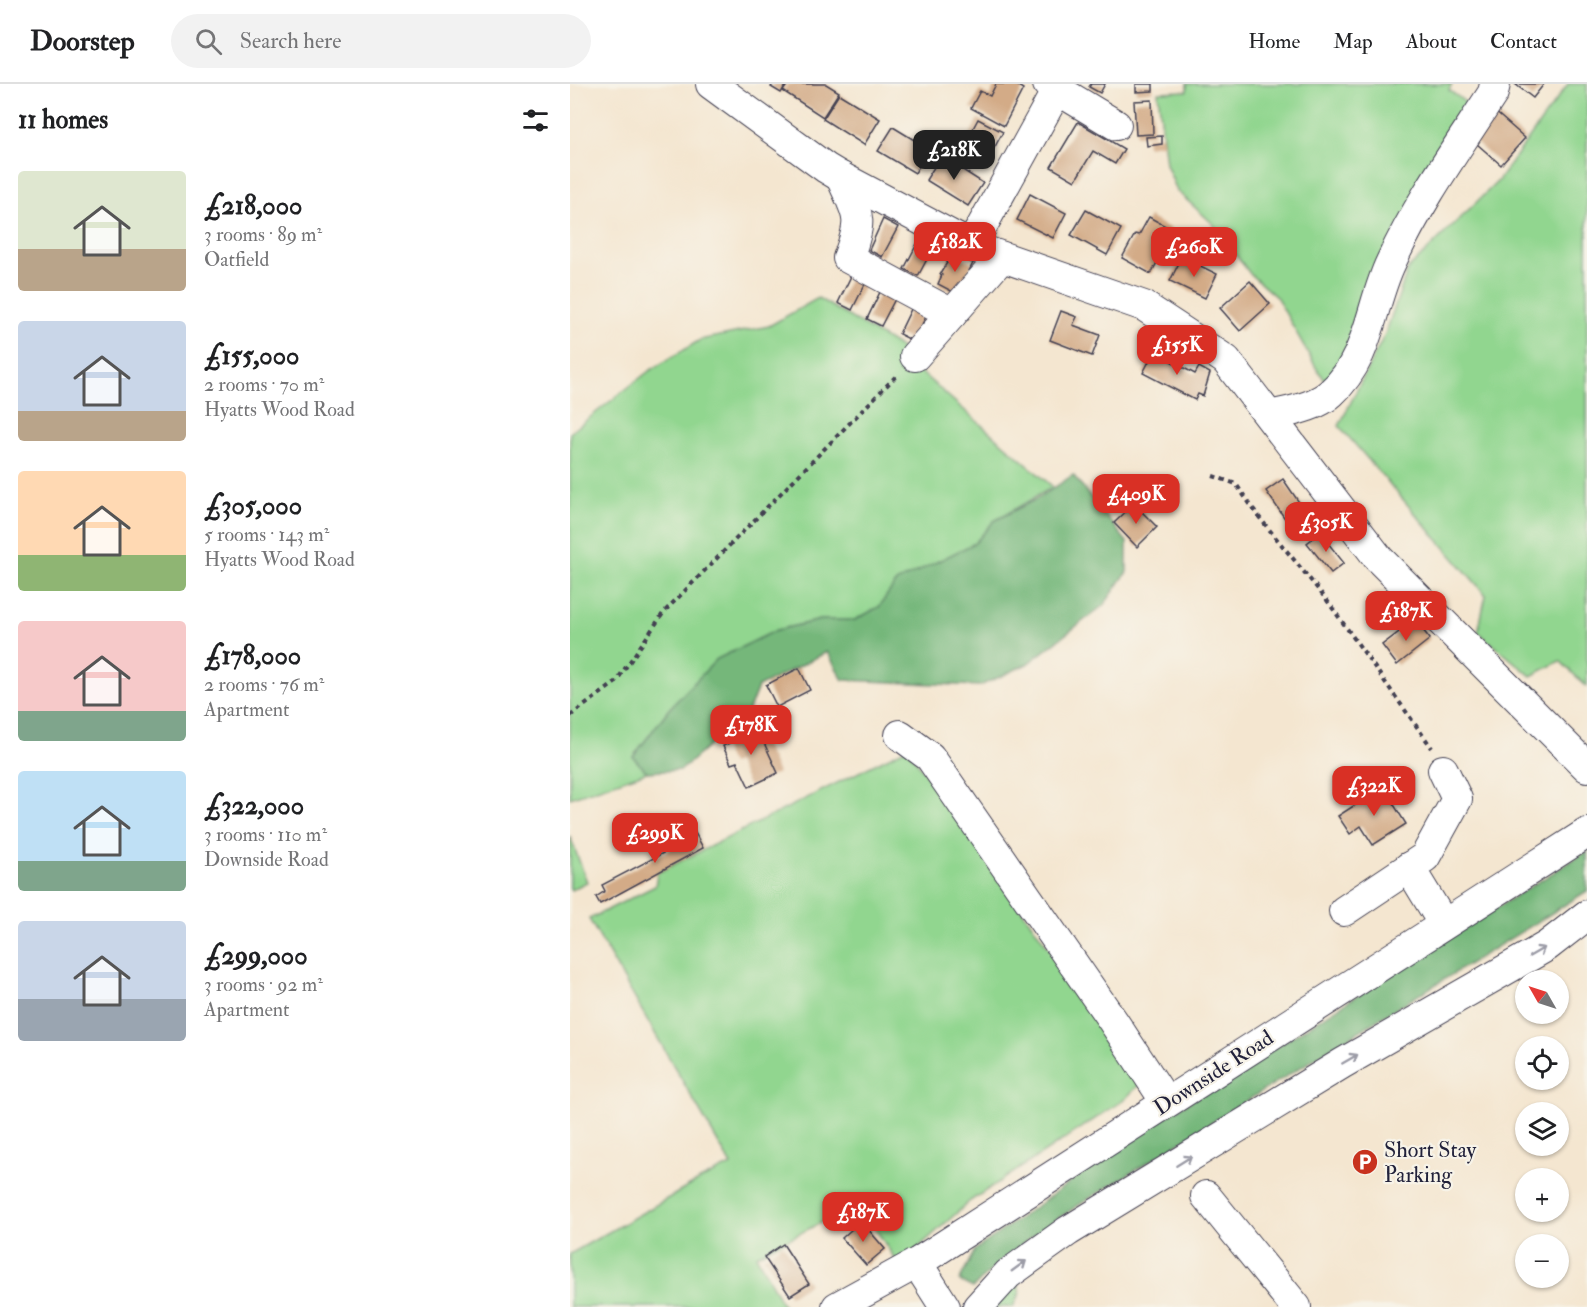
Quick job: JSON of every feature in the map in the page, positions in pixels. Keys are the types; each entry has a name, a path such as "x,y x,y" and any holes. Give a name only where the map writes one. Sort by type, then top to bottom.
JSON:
{"street":[{"path":"711,84 841,177 971,246 1144,306 1226,360 1379,559 1587,767"},
{"path":"1271,416 1305,406 1329,395 1354,367 1371,326 1390,263 1492,93 1495,84"},
{"path":"971,246 1053,87 1116,125"},
{"path":"841,177 858,217 859,229 848,258 952,314"},
{"path":"915,356 1002,257"},
{"path":"900,735 930,757 1113,1021 1166,1102"},
{"path":"1344,911 1425,857 1457,800 1443,770"},
{"name":"Downside Road","path":"847,1305 917,1263 1443,923 1587,833"},
{"path":"1409,867 1443,923"},
{"path":"978,1307 1008,1274 1068,1231 1343,1063 1547,946 1587,915"},
{"path":"1206,1196 1296,1307"},
{"path":"917,1263 945,1307"}],"path":[{"path":"570,716 615,683 664,612 915,356"},
{"path":"1213,476 1236,484 1259,517 1326,599 1425,735 1443,770"}],"green space":[{"path":"1187,84 1452,84 1449,90 1469,105 1355,347 1327,382 1318,371 1277,298 1251,275 1212,223 1177,191 1166,164 1158,92 1187,91"},
{"path":"1568,84 1587,84 1587,687 1560,661 1531,676 1478,632 1486,595 1339,426 1386,332 1408,269 1498,181"},
{"path":"818,298 923,361 917,369 1053,487 994,521 975,543 896,582 879,607 855,620 820,620 777,630 717,659 669,709 633,757 647,772 570,798 570,433 649,371 700,340 769,326"},
{"path":"1073,475 1127,542 1127,572 1104,605 1027,664 980,686 843,680 827,652 758,687 748,712 681,770 647,772 633,757 669,709 717,659 777,630 821,620 855,620 879,607 896,582 975,543 994,521 1040,497"},
{"path":"907,748 1143,1081 1124,1100 970,1201 899,1265 859,1204 756,1255 784,1307 570,1307 570,1254 700,1180 731,1165 589,919 655,886 657,873"},
{"path":"570,836 587,882 571,890 570,888"},
{"path":"1587,851 1587,891 1068,1212 1019,1247 973,1288 959,1281 975,1250 1133,1137"},
{"path":"1017,1279 1020,1293 1013,1307 986,1307"}],"building":[{"path":"773,84 786,84 781,93 771,87"},
{"path":"788,84 826,84 839,92 823,117 783,91"},
{"path":"996,84 1015,84 1023,89 1004,126 971,108 980,91 990,96"},
{"path":"1091,84 1105,84 1100,93 1089,87"},
{"path":"1136,84 1153,84 1153,91 1136,92"},
{"path":"1515,84 1544,84 1533,98"},
{"path":"839,94 880,119 864,145 823,119"},
{"path":"1152,100 1153,134 1136,135 1134,101"},
{"path":"1493,110 1525,138 1501,165 1469,137"},
{"path":"978,119 1003,132 993,150 969,136"},
{"path":"1078,122 1124,149 1115,164 1093,151 1075,181 1051,167"},
{"path":"893,127 929,149 915,173 878,151"},
{"path":"1162,136 1162,144 1147,146 1146,137"},
{"path":"941,156 983,183 968,206 926,180"},
{"path":"1030,194 1066,213 1053,238 1017,220"},
{"path":"1086,210 1121,229 1107,255 1071,235"},
{"path":"1149,217 1171,229 1161,247 1164,249 1151,274 1122,258 1135,234 1139,235"},
{"path":"883,219 898,227 882,257 869,250"},
{"path":"920,238 934,246 918,276 904,269"},
{"path":"953,253 973,263 957,294 938,284 942,275 940,274"},
{"path":"1182,257 1217,274 1205,298 1170,281"},
{"path":"853,272 867,280 852,310 838,303"},
{"path":"1250,281 1270,304 1240,331 1220,308"},
{"path":"882,288 897,295 881,326 867,319"},
{"path":"914,303 929,311 913,341 899,334"},
{"path":"1061,311 1077,317 1073,325 1100,335 1092,356 1050,340"},
{"path":"1154,352 1195,374 1199,367 1210,373 1203,396 1198,394 1195,400 1143,373"},
{"path":"1283,479 1305,511 1288,523 1266,491"},
{"path":"1134,504 1157,527 1137,547 1114,523"},
{"path":"1320,533 1344,563 1331,573 1307,543"},
{"path":"1415,620 1430,639 1397,665 1382,645"},
{"path":"799,668 810,690 777,707 766,685"},
{"path":"753,725 755,731 758,730 778,773 749,787 737,762 731,764 723,746 740,738 737,733"},
{"path":"1383,787 1406,824 1373,845 1361,826 1350,834 1338,816"},
{"path":"691,825 703,848 600,904 596,897 605,891 602,885 671,849 666,838"},
{"path":"861,1221 885,1249 866,1265 842,1238"},
{"path":"783,1244 809,1284 790,1296 764,1257"}],"place":[{"name":"Short Stay Parking","path":"1365,1162"}]}
